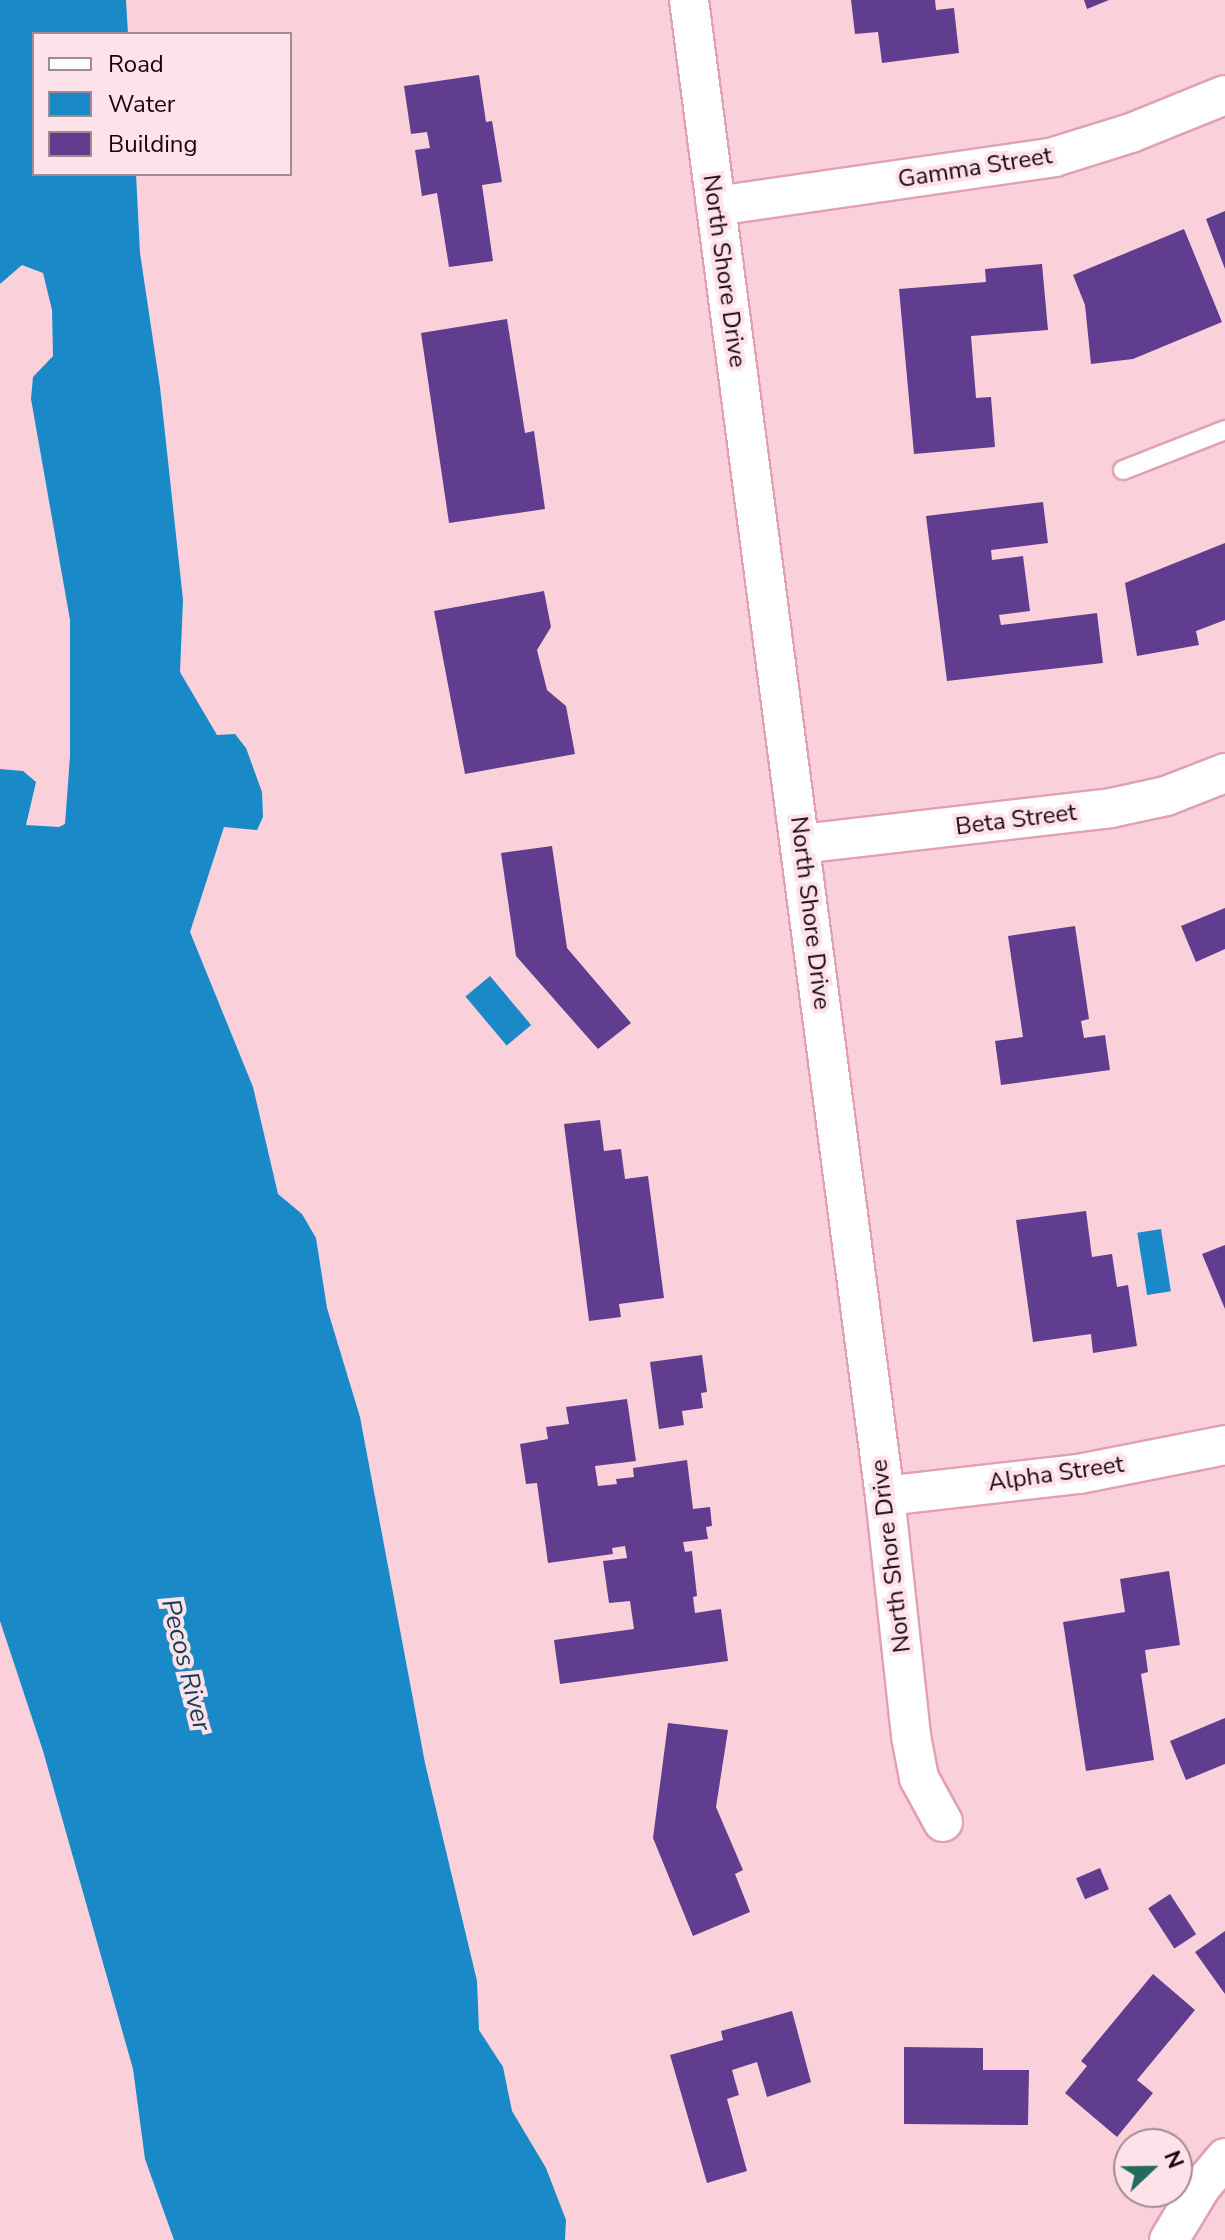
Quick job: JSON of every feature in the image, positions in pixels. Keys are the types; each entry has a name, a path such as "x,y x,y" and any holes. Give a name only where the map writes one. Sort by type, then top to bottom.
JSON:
{"street":[{"name":"North Shore Drive","path":"689,0 885,1496 911,1736 919,1778 943,1822"},
{"name":"Gamma Street","path":"716,206 1054,157 1131,133 1225,95"},
{"name":"Beta Street","path":"801,844 1111,808 1166,796 1225,773"},
{"name":"Alpha Street","path":"885,1496 1079,1474 1225,1445"},
{"path":"1169,2240 1201,2187 1225,2158"}],"lane":[{"path":"1123,470 1225,430"}],"water":[{"name":"Pecos River","path":"0,0 126,0 128,32 32,32 32,176 136,176 140,253 160,387 183,600 180,672 217,735 235,734 246,748 262,792 263,817 257,830 224,827 190,932 253,1087 278,1194 302,1214 316,1238 327,1308 360,1417 425,1763 477,1981 479,2030 503,2067 512,2111 546,2168 566,2220 565,2240 174,2240 145,2159 133,2069 43,1751 0,1621 0,769 23,771 36,782 26,825 59,827 65,824 70,756 70,620 31,399 33,377 53,356 52,310 43,273 22,265 0,284"},
{"path":"490,976 531,1025 507,1046 465,997"},
{"path":"1161,1229 1171,1291 1147,1295 1137,1233"}],"building":[{"path":"851,0 935,0 936,10 954,8 959,53 882,63 878,32 855,34"},
{"path":"1084,0 1109,0 1087,9"},
{"path":"479,75 486,122 492,121 502,182 482,185 493,261 449,267 437,193 422,196 415,150 430,148 427,132 411,134 404,86"},
{"path":"1225,211 1225,269 1206,219"},
{"path":"1184,229 1222,322 1133,359 1091,364 1085,305 1073,275"},
{"path":"1042,264 1048,330 971,336 976,398 991,397 995,447 914,454 899,289 986,282 985,269"},
{"path":"507,319 525,433 534,431 545,509 449,523 421,333"},
{"path":"1043,502 1048,543 991,550 992,560 1023,556 1030,611 999,615 1001,625 1097,613 1103,663 947,681 926,516"},
{"path":"1225,543 1225,620 1196,631 1199,645 1137,656 1125,583"},
{"path":"544,591 551,627 537,650 547,690 566,706 575,754 465,774 434,611"},
{"path":"552,846 567,948 631,1023 598,1049 516,956 501,853"},
{"path":"1225,908 1225,949 1196,962 1181,926"},
{"path":"1075,926 1089,1019 1081,1021 1084,1038 1105,1035 1110,1070 1001,1085 995,1041 1023,1037 1008,936"},
{"path":"600,1120 604,1151 621,1149 625,1179 648,1176 664,1298 619,1304 621,1317 589,1321 564,1124"},
{"path":"1086,1211 1092,1257 1112,1254 1117,1287 1128,1285 1137,1346 1093,1353 1091,1334 1033,1342 1016,1220"},
{"path":"1225,1245 1225,1309 1202,1254"},
{"path":"702,1355 707,1392 701,1393 703,1408 682,1411 684,1425 659,1429 650,1362"},
{"path":"627,1399 636,1461 595,1466 598,1486 617,1484 616,1479 634,1477 633,1468 687,1460 693,1509 710,1507 712,1526 706,1527 708,1539 683,1542 685,1552 692,1551 697,1596 693,1597 695,1613 721,1609 728,1661 560,1684 554,1640 634,1629 630,1601 609,1603 603,1561 627,1558 625,1546 612,1548 613,1554 548,1563 537,1483 526,1484 520,1444 548,1439 546,1427 569,1424 566,1407"},
{"path":"1169,1571 1180,1645 1145,1650 1148,1672 1141,1674 1154,1760 1086,1771 1063,1622 1125,1612 1120,1579"},
{"path":"1225,1718 1225,1764 1186,1780 1170,1741"},
{"path":"668,1723 728,1730 716,1807 743,1870 735,1874 750,1912 693,1936 653,1838"},
{"path":"1100,1868 1109,1889 1085,1899 1076,1878"},
{"path":"1170,1894 1196,1934 1174,1948 1148,1908"},
{"path":"1225,1931 1225,1994 1195,1952"},
{"path":"1153,1974 1195,2010 1137,2080 1153,2093 1124,2128 1113,2128 1113,2134 1065,2093 1087,2066 1081,2061"},
{"path":"792,2011 811,2082 767,2097 757,2062 732,2070 739,2095 727,2099 747,2171 707,2183 670,2055 723,2040 721,2031"},
{"path":"904,2047 983,2048 983,2070 1029,2070 1028,2125 904,2124"}]}
